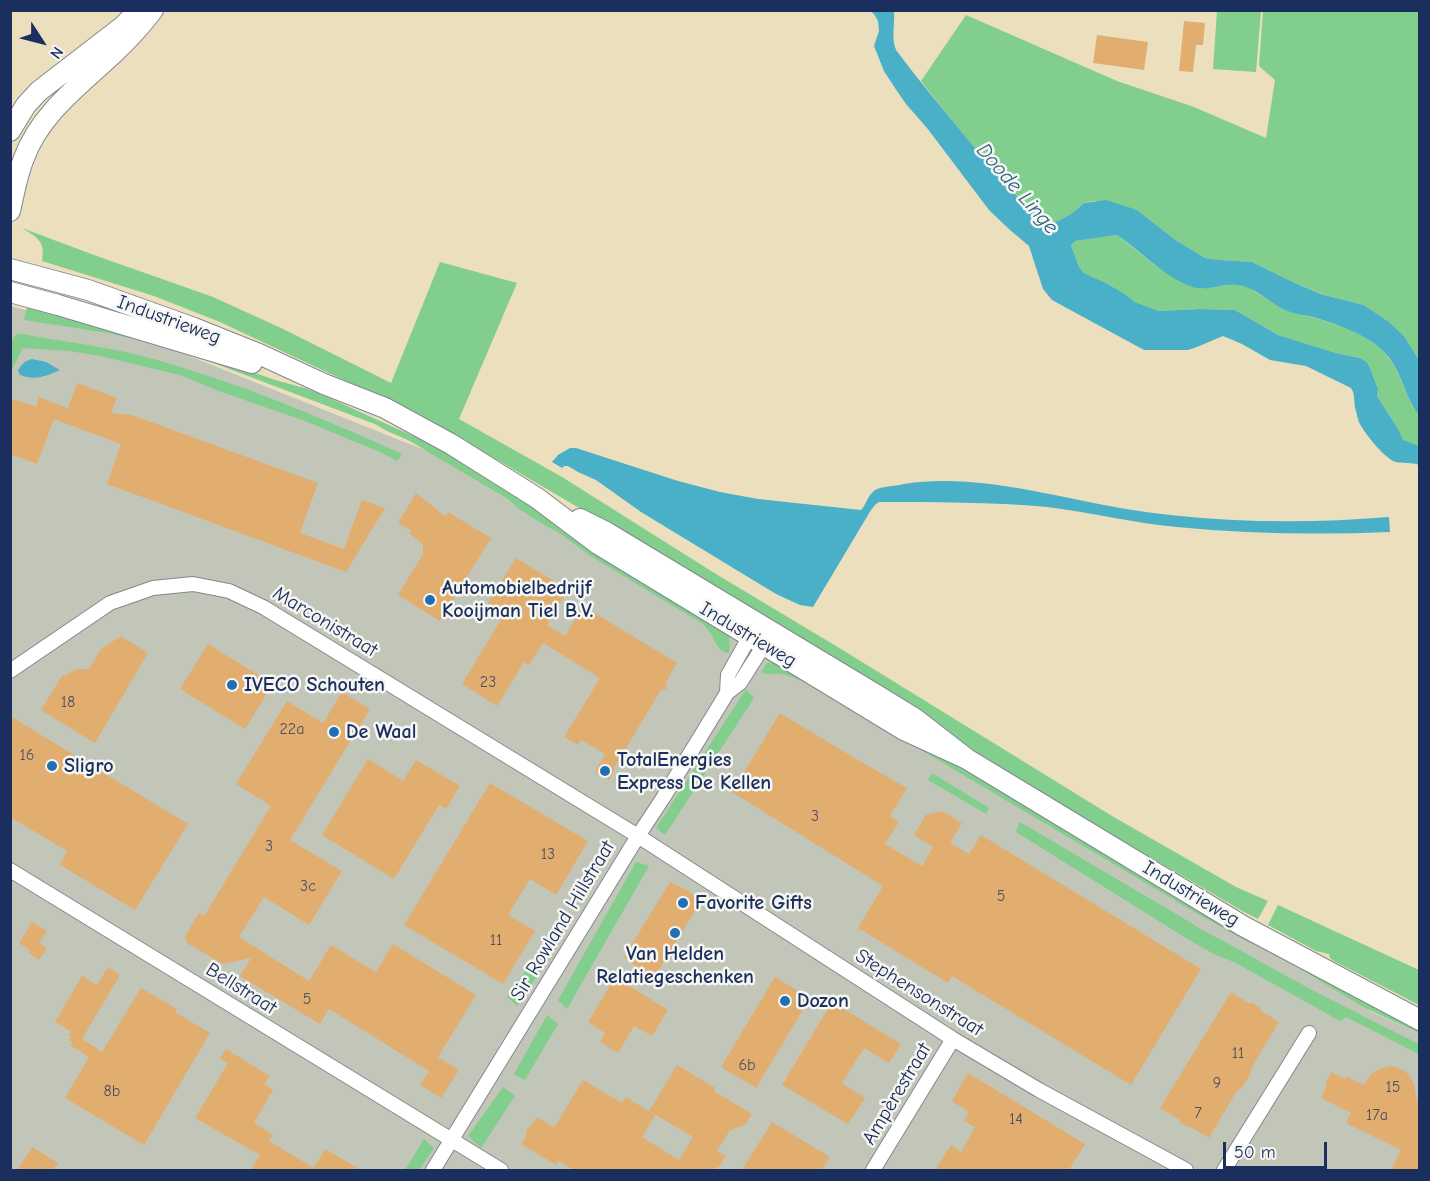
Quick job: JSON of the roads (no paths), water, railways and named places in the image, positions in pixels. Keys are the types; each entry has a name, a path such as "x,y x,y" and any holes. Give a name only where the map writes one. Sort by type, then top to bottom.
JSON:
{"main road":[{"path":"10,131 26,105 39,91 122,27 138,10"},
{"path":"10,212 24,157 43,124 66,97 113,54 153,10"},
{"name":"Industrieweg","path":"10,269 88,290 194,328 404,418 451,444 537,498 606,532 760,637 903,730 967,759 1243,926 1419,1020"},
{"name":"Industrieweg","path":"10,292 58,304 198,348 324,384"}],"street":[{"name":"Marconistraat","path":"10,671 110,603 153,588 193,584 230,591 263,607 638,836"},
{"name":"Sir Rowland Hillstraat","path":"433,1170 727,693 728,675 760,637"},
{"name":"Stephensonstraat","path":"638,836 953,1039 1039,1090 1186,1170"},
{"name":"Bellstraat","path":"10,870 501,1170"},
{"path":"1224,1170 1309,1034"},
{"name":"Ampèrestraat","path":"873,1170 953,1039"}],"water":[{"path":"870,11 894,11 893,36 896,50 986,162 1043,223 1058,221 1084,203 1106,200 1137,210 1177,241 1205,258 1252,262 1321,294 1364,305 1389,322 1404,336 1419,360 1419,415 1388,356 1374,343 1359,334 1325,321 1292,313 1244,286 1231,285 1203,289 1192,287 1162,270 1117,235 1075,241 1071,245 1079,267 1084,273 1106,283 1135,302 1159,311 1235,310 1278,335 1367,362 1378,389 1377,396 1403,440 1419,446 1419,465 1396,462 1381,452 1359,423 1351,388 1306,366 1270,360 1223,336 1188,350 1144,350 1052,300 1043,289 1029,246 989,210 906,104 884,71 874,46 879,31 878,21"},
{"path":"32,359 46,362 60,370 36,378 20,375 18,371 20,366"},
{"path":"570,448 720,492 758,499 861,510 872,493 880,488 931,481 958,481 1013,487 1126,509 1197,518 1280,521 1389,517 1390,532 1310,534 1230,531 1161,525 1047,507 984,503 879,502 871,510 813,607 800,605 776,594 641,512 596,480 568,466 562,468 552,462 558,455"}],"place":[{"name":"Automobielbedrijf Kooijman Tiel B.V.","path":"430,600"},
{"name":"IVECO Schouten","path":"232,685"},
{"name":"De Waal","path":"334,732"},
{"name":"Sligro","path":"52,766"},
{"name":"TotalEnergies Express De Kellen","path":"605,771"},
{"name":"Favorite Gifts","path":"683,903"},
{"name":"Van Helden Relatiegeschenken","path":"675,933"},
{"name":"Dozon","path":"785,1001"}],"water label":[{"name":"Doode Linge","path":"1017,189"}]}
